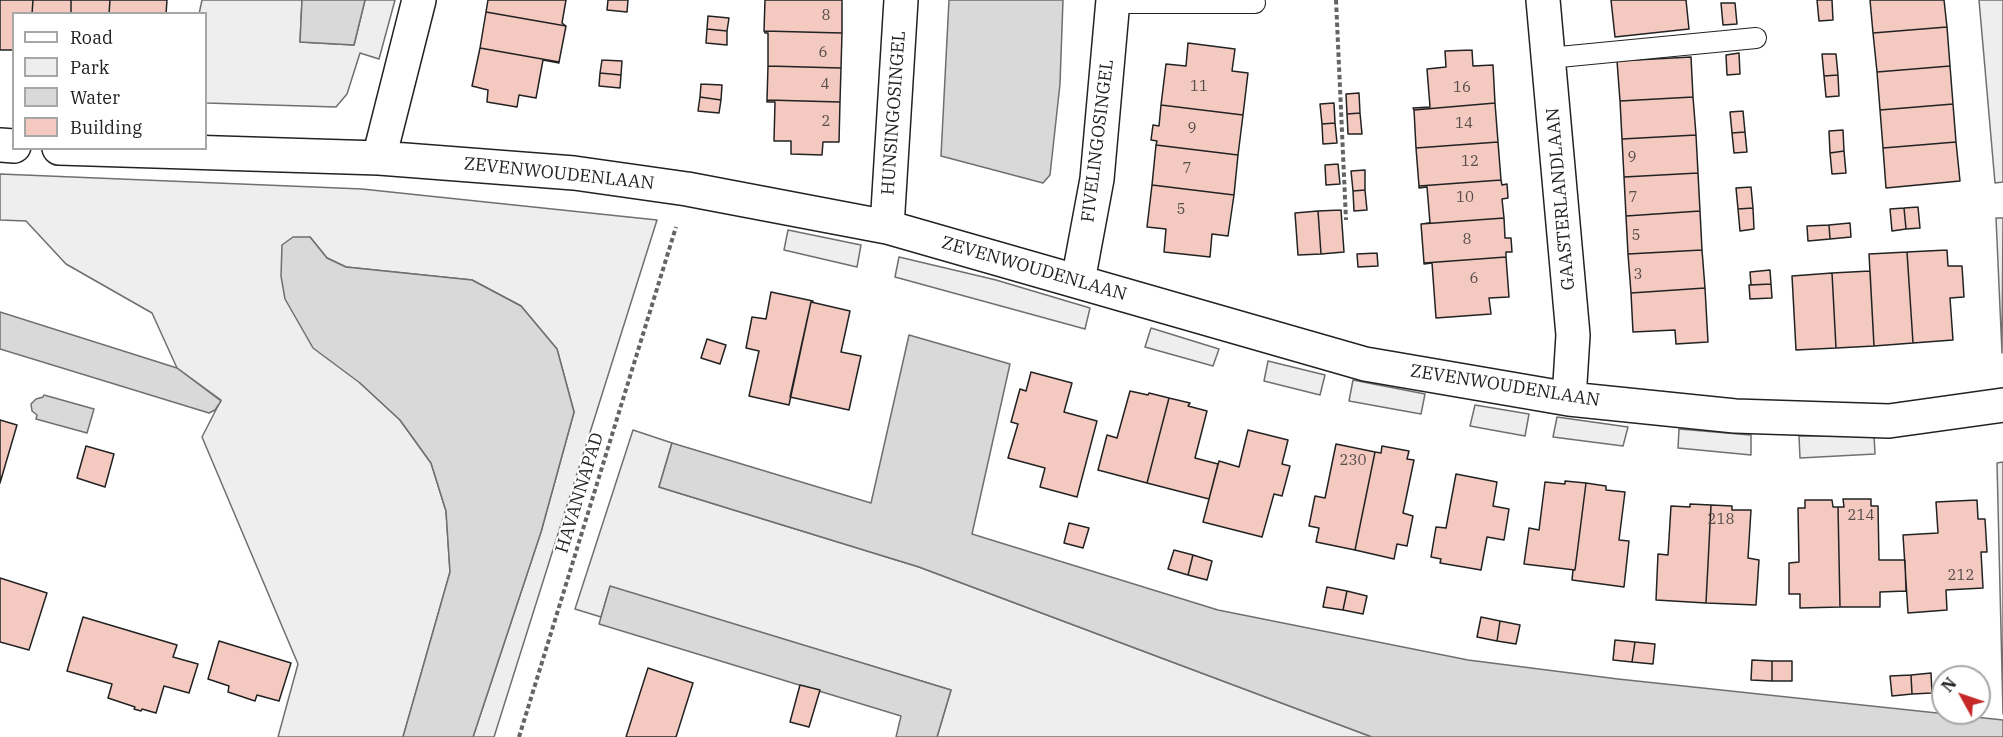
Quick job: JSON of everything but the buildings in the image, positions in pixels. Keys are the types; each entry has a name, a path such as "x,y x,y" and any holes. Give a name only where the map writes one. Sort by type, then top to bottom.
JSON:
{"street":[{"path":"379,158 419,0"},
{"name":"HUNSINGOSINGEL","path":"887,227 901,0"},
{"name":"GAASTERLANDLAAN","path":"1543,0 1573,334 1569,399"},
{"name":"FIVELINGOSINGEL","path":"1078,281 1097,178 1113,2"},
{"name":"ZEVENWOUDENLAAN","path":"123,150 379,158 574,173 687,189 887,227 1365,364 1569,399 1735,416 1889,421 2003,405"}],"lane":[{"path":"1113,2 1255,3"},
{"path":"1549,58 1756,38"}],"path":[{"path":"1336,0 1347,220"},
{"name":"HAVANNAPAD","path":"519,737 667,256"}],"green space":[{"path":"202,0 302,0 300,42 354,45 365,0 395,0 379,59 360,53 347,94 336,107 207,103 207,12 199,12"},
{"path":"1979,0 2003,0 2003,182 1995,183"},
{"path":"0,174 362,189 657,220 494,737 473,737 541,532 574,412 557,349 521,306 472,280 346,267 327,258 310,237 360,383 400,420 431,463 446,511 450,572 403,737 278,737 298,664 202,437 221,400 177,368 152,313 66,264 26,221 0,220"},
{"path":"1996,218 2003,218 2002,353"},
{"path":"788,230 861,245 857,267 784,250"},
{"path":"899,257 996,280 1090,308 1085,329 895,277"},
{"path":"1151,328 1219,349 1213,366 1145,347"},
{"path":"1268,361 1325,375 1320,395 1264,381"},
{"path":"1353,380 1425,394 1421,414 1349,401"},
{"path":"1475,405 1529,414 1525,436 1470,426"},
{"path":"1557,417 1628,427 1623,446 1553,437"},
{"path":"1679,429 1751,435 1751,455 1678,448"},
{"path":"633,430 672,443 659,487 919,567 1372,737 937,737 951,690 610,587 601,617 575,609"},
{"path":"1874,435 1875,454 1800,458 1799,436"},
{"path":"2003,462 2003,714 1997,463"}],"water":[{"path":"302,0 365,0 354,45 300,42"},
{"path":"949,0 1063,0 1060,84 1050,175 1043,183 941,156"},
{"path":"293,237 310,237 327,258 346,267 472,280 521,306 557,349 574,412 541,532 473,737 403,737 450,572 446,511 431,463 400,420 360,383 313,348 285,299 281,276 282,245"},
{"path":"0,312 177,368 221,401 215,410 209,413 0,349"},
{"path":"909,335 1010,364 972,534 1218,610 1468,660 1618,679 1931,712 1931,725 1991,725 1991,719 2003,720 2003,737 1372,737 919,567 659,487 672,443 871,503"},
{"path":"44,395 94,409 87,433 36,419 37,415 32,411 31,404"},
{"path":"610,586 951,690 937,737 896,737 901,716 599,624"}]}
